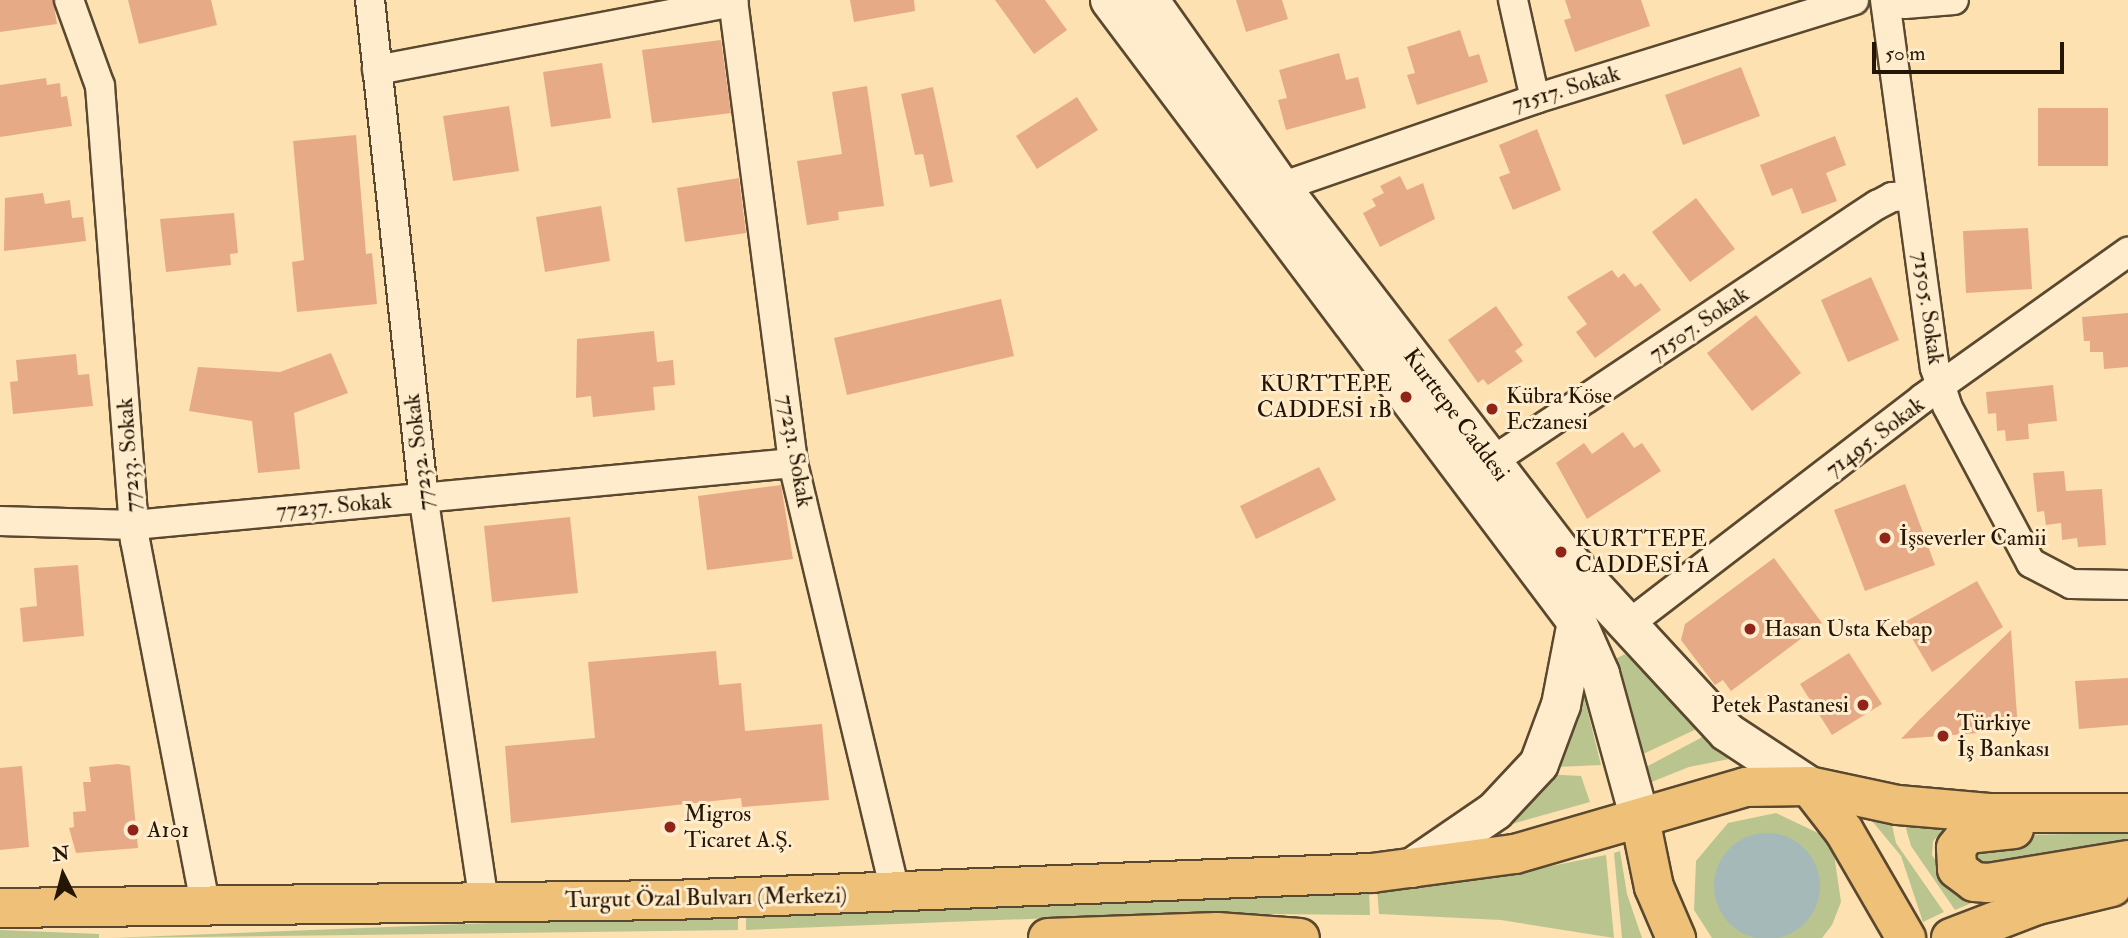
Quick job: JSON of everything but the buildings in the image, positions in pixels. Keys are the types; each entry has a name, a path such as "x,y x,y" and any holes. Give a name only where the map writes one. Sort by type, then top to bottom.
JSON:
{"main road":[{"name":"Kurttepe Caddesi","path":"1110,0 1577,622 1600,674 1640,819"},
{"name":"Kurttepe Caddesi","path":"1149,0 1280,187 1491,462 1625,627 1727,732 1809,786"},
{"path":"1412,868 1495,811 1539,764 1561,705 1577,622"},
{"path":"1809,786 1898,805 1962,810 2128,813"},
{"path":"1809,786 1844,831 1906,938"},
{"name":"Turgut Özal Bulvarı (Merkezi)","path":"0,908 206,909 896,894 1412,868 1515,854 1746,788 1809,786"},
{"path":"1640,819 1654,887 1676,938"},
{"path":"2128,825 1976,829 1962,839 1954,861 1964,877 1988,883 2128,860"},
{"path":"1951,938 2037,905 2128,885"},
{"path":"1048,938 1217,932 1285,937"}],"street":[{"name":"77233. Sokak","path":"69,0 100,86 134,525 206,909"},
{"name":"77232. Sokak","path":"370,0 424,501 484,901"},
{"path":"1513,0 1535,99"},
{"name":"71517. Sokak","path":"1280,187 1535,99 1854,0"},
{"path":"1886,0 1954,0"},
{"name":"71505. Sokak","path":"1886,0 1911,196 1942,389 2025,556 2059,581 2087,587 2128,584"},
{"path":"377,70 733,1"},
{"name":"77231. Sokak","path":"733,1 793,463 896,894"},
{"name":"71507. Sokak","path":"1491,462 1877,205 1892,197 1911,196"},
{"name":"71495. Sokak","path":"1625,627 1923,398 1942,389 2128,253"},
{"name":"77237. Sokak","path":"0,521 134,525 424,501 793,463"}],"green space":[{"path":"1625,654 1703,726 1641,755 1611,661"},
{"path":"1579,676 1601,765 1557,767"},
{"path":"1710,733 1734,758 1689,767 1649,783 1646,767"},
{"path":"1543,774 1581,776 1590,802 1483,832"},
{"path":"1776,813 1820,834 1834,854 1841,902 1832,925 1822,938 1712,938 1694,910 1696,861 1728,823"},
{"path":"1872,821 1892,825 1896,843 1944,912 1923,922 1901,856"},
{"path":"1905,825 1944,830 1933,841 1932,855 1956,891 1974,902 1955,910 1911,846"},
{"path":"2128,833 2128,851 1976,866 1972,847 2013,835"},
{"path":"1620,851 1627,894 1642,938 1622,938 1614,853"},
{"path":"1606,855 1614,938 1501,920 1379,914 1377,889 1501,876"},
{"path":"1369,890 1370,915 1179,913 746,930 746,917"},
{"path":"738,918 738,930 111,938 543,921"},
{"path":"0,930 99,934 99,938 0,938"}],"shaded area":[{"path":"1767,833 1787,837 1805,848 1816,866 1820,886 1816,906 1805,924 1787,935 1767,939 1747,935 1729,924 1718,906 1714,886 1718,866 1729,848 1747,837"}],"place":[{"name":"KURTTEPE CADDESİ 1B","path":"1406,397"},
{"name":"Kübra Köse Eczanesi","path":"1492,409"},
{"name":"İşseverler Camii","path":"1885,538"},
{"name":"KURTTEPE CADDESİ 1A","path":"1561,552"},
{"name":"Hasan Usta Kebap","path":"1750,629"},
{"name":"Petek Pastanesi","path":"1863,705"},
{"name":"Türkiye İş Bankası","path":"1943,736"},
{"name":"Migros Ticaret A.Ş.","path":"670,827"},
{"name":"A101","path":"133,830"}]}
